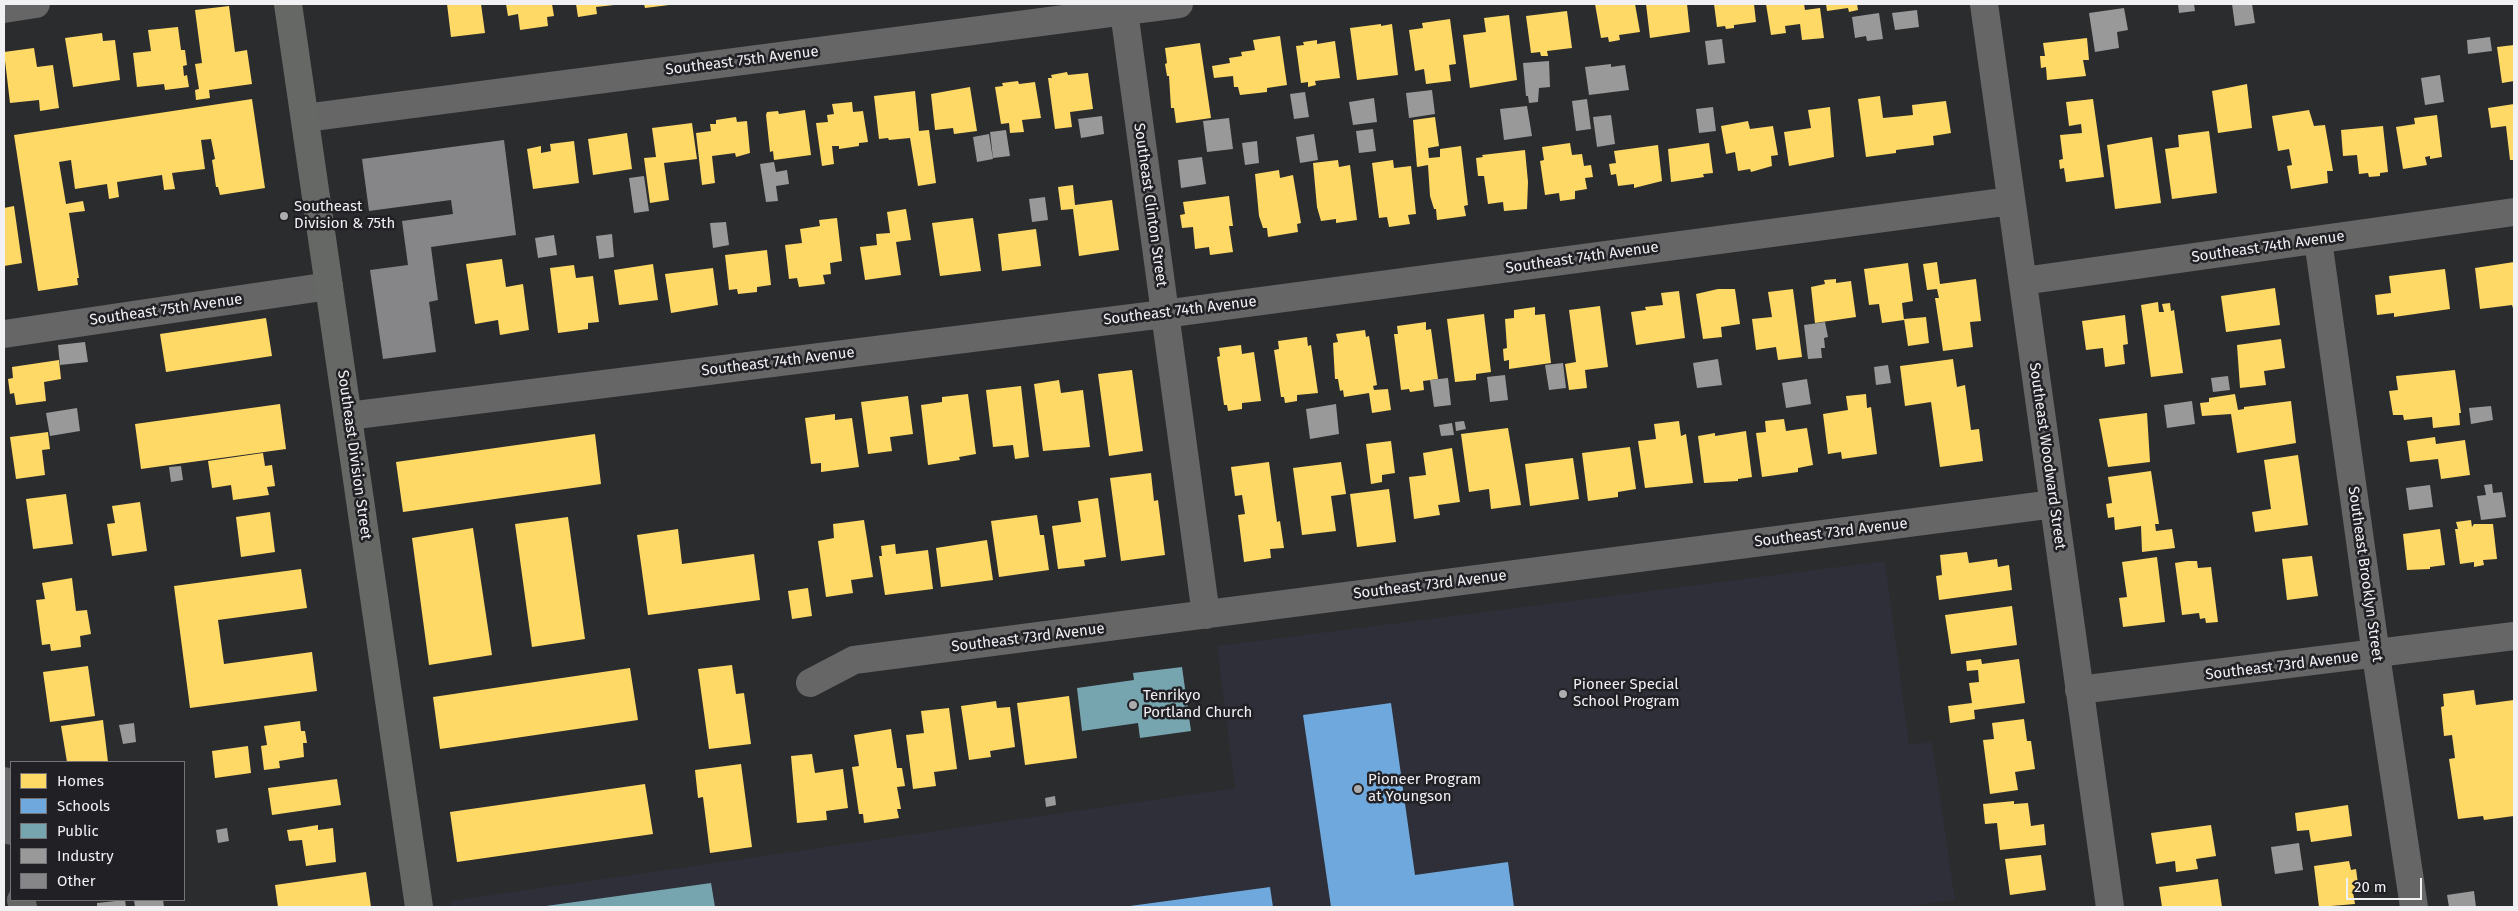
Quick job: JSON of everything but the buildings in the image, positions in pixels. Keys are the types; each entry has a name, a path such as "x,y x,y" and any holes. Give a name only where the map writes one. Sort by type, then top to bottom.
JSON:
{"main road":[{"name":"Southeast Division Street","path":"288,4 419,907"}],"street":[{"path":"4,9 36,4"},
{"name":"Southeast 75th Avenue","path":"305,118 1123,7 1179,4"},
{"name":"Southeast Woodward Street","path":"1984,4 2110,907"},
{"name":"Southeast Clinton Street","path":"1123,7 1206,615"},
{"name":"Southeast 74th Avenue","path":"348,416 1164,314 2011,201"},
{"name":"Southeast 74th Avenue","path":"2022,281 2514,212"},
{"name":"Southeast Brooklyn Street","path":"2318,240 2376,655 2414,907"},
{"name":"Southeast 75th Avenue","path":"4,334 329,286"},
{"name":"Southeast 73rd Avenue","path":"810,683 854,660 2054,504"},
{"name":"Southeast 73rd Avenue","path":"2079,690 2376,655 2514,636"},
{"path":"4,780 10,824"}],"shaded area":[{"name":"Pioneer Special School Program","path":"1885,561 1909,745 1932,742 1955,900 1902,907 451,907 450,901 1235,788 1217,646"}],"place":[{"name":"Southeast Division & 75th","path":"284,216"},
{"name":"Pioneer Special School Program","path":"1563,694"},
{"name":"Tenrikyo Portland Church","path":"1133,705"},
{"name":"Pioneer Program at Youngson","path":"1358,789"}]}
